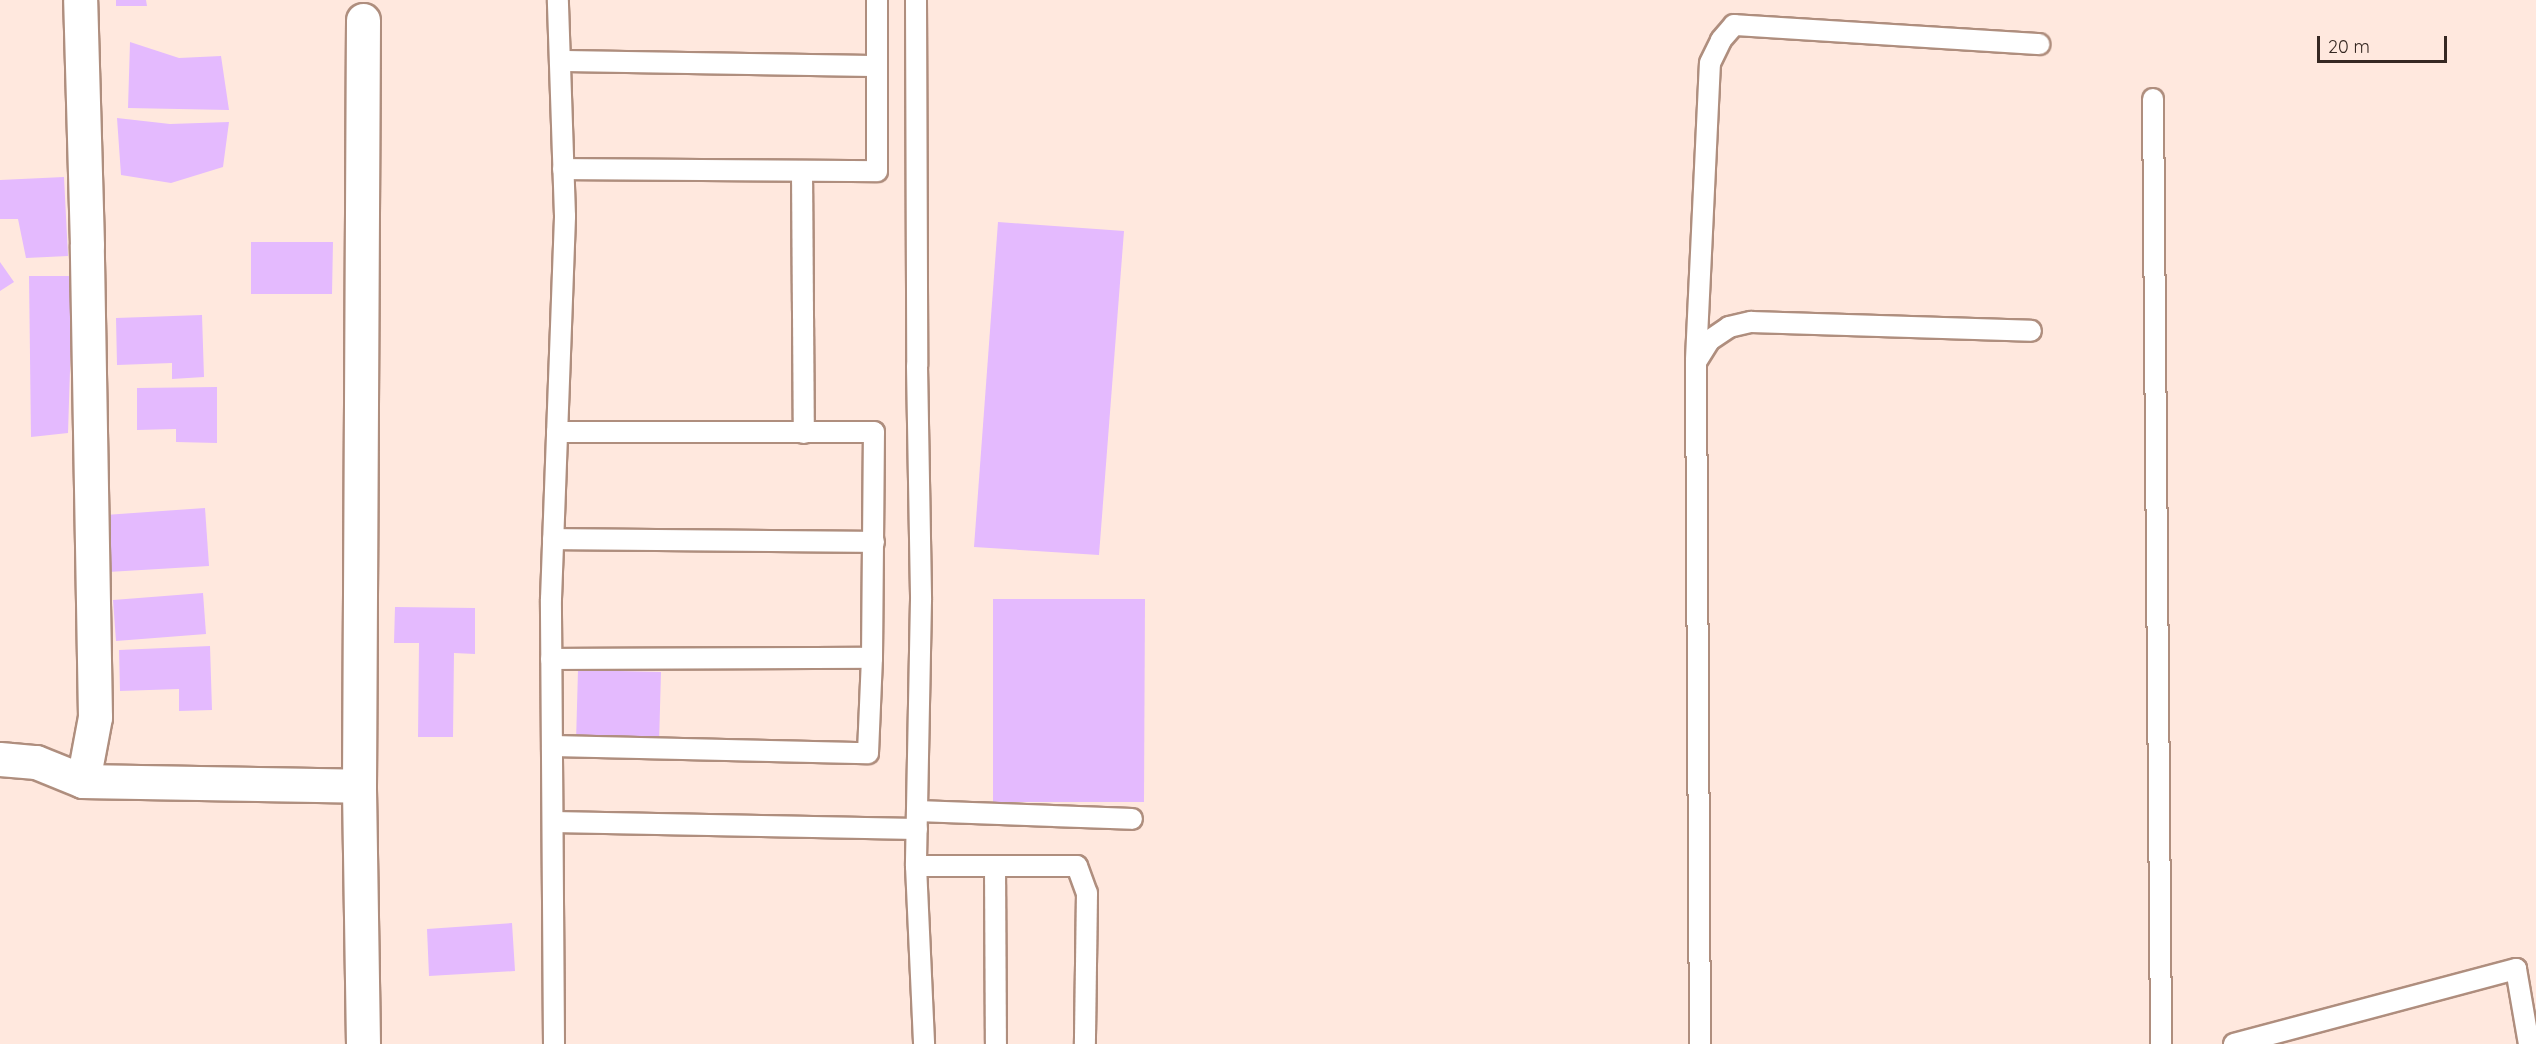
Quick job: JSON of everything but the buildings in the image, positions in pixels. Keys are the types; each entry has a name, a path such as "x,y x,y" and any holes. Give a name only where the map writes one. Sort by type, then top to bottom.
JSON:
{"street":[{"path":"80,0 87,245 95,717 83,781"},
{"path":"363,20 359,786 363,1044"},
{"path":"0,759 36,762 83,781 359,786"}],"lane":[{"path":"554,1044 553,539 565,216 558,0"},
{"path":"563,169 877,171 877,0"},
{"path":"916,0 917,366 921,600 916,866 924,1044"},
{"path":"1700,1044 1696,362 1710,63 1721,40 1734,25 2039,44"},
{"path":"560,62 877,66"},
{"path":"2153,99 2161,1044"},
{"path":"802,171 804,433"},
{"path":"1696,362 1710,340 1729,327 1750,322 2031,331"},
{"path":"552,746 868,753 874,542 874,432 557,432"},
{"path":"553,539 874,542"},
{"path":"552,659 872,658"},
{"path":"553,822 1132,819"},
{"path":"916,866 1077,866 1087,893 1085,1044"},
{"path":"995,866 996,1044"},
{"path":"2234,1044 2516,969 2529,1044"}]}
